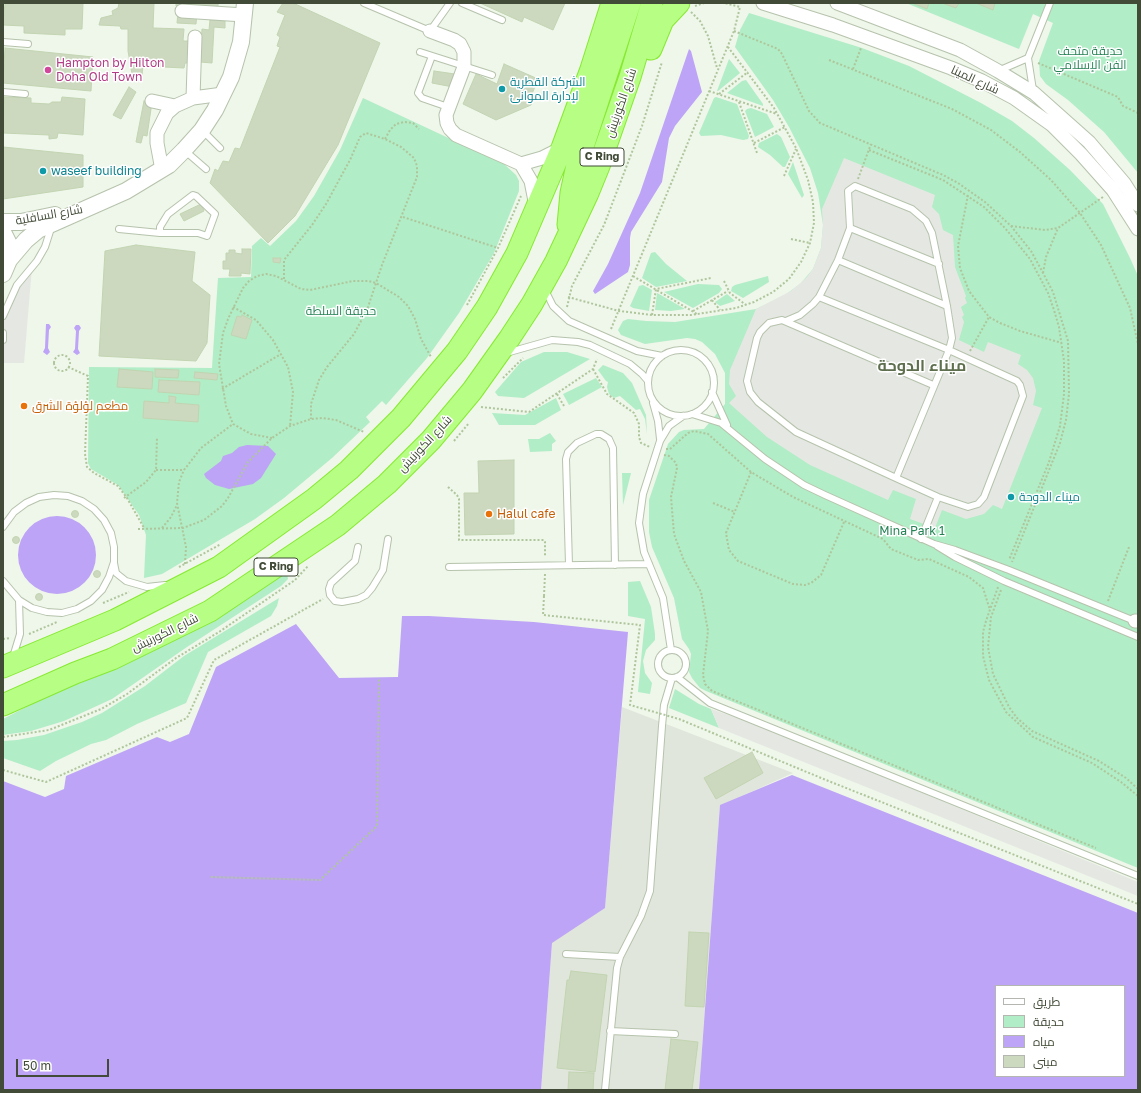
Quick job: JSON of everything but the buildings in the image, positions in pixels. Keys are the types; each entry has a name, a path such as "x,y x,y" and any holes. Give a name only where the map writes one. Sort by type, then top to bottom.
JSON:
{"highway":[{"path":"568,236 569,207 574,179 616,3"},
{"name":"C Ring","path":"4,666 115,620 219,567 281,524 331,484 376,444 406,413 456,351 487,307 517,252 537,210 562,148 616,3"},
{"name":"شارع الكورنيش","path":"3,705 75,673 112,659 210,611 338,525 387,484 431,440 472,391 497,357 543,286 568,236 599,166 630,77 652,3"},
{"path":"630,77 647,56 663,20 686,6"}],"street":[{"name":"شارع المينا","path":"764,3 834,25 951,68 982,81 1014,98 1052,125 1082,154 1113,190 1138,229"},
{"path":"834,25 847,5"},
{"name":"شارع المينا","path":"847,5 960,50 998,70 1034,93 1089,142 1124,183 1138,205"},
{"path":"182,11 244,9"},
{"name":"شارع السافلية","path":"6,267 26,240 38,230 126,191 162,170 184,150 202,130 223,94 236,60 244,9"},
{"path":"430,31 460,44 464,52 464,67 448,107 446,115 447,123 456,135 521,164 531,181 537,210"},
{"path":"193,98 195,38"},
{"path":"162,170 157,143 157,133 167,113 175,106 193,98 223,94"},
{"path":"152,101 175,106"},
{"path":"521,164 542,158 562,148"},
{"name":"شارع السافلية","path":"3,222 21,222 94,206"},
{"path":"3,232 9,244 6,267"}],"lane":[{"path":"364,3 430,31 450,3"},
{"path":"462,3 502,20"},
{"path":"1034,93 1029,75 1028,58 1050,3"},
{"path":"3,42 28,44"},
{"path":"420,52 492,75"},
{"path":"432,56 418,93 422,98 448,107"},
{"path":"998,70 1028,58"},
{"path":"3,92 25,94"},
{"path":"202,130 220,148"},
{"path":"184,150 206,169"},
{"path":"786,321 800,315 819,297 838,260 850,228 848,191 855,186 919,213 926,221 932,233 939,264 952,338 949,350 933,385 896,478"},
{"path":"119,229 160,233 198,233 207,236 215,214 193,195 168,214 160,227 160,233"},
{"path":"3,316 17,285 37,261 45,247 52,224"},
{"path":"850,228 939,264"},
{"path":"838,260 947,306"},
{"path":"543,286 553,306 562,317 579,327 644,354 662,356 674,351 687,351 703,359 712,374 712,392 729,428"},
{"path":"819,297 949,350 1016,381 1020,385 1023,396 981,501 973,506 964,507 938,497 796,432 770,413 754,397 748,386 748,376 760,332 769,323 782,320 933,385"},
{"path":"3,333 3,340"},
{"path":"497,357 528,346 552,340 578,342 601,350 630,364 648,381"},
{"path":"660,441 658,421 649,392 648,381 650,372 662,356"},
{"path":"653,402 661,410 672,415 683,416 692,414 705,406 712,392"},
{"path":"692,414 713,419 729,428 765,459 804,485 934,544 1007,569 1137,622"},
{"path":"671,650 663,598 648,564 640,538 640,508 660,441 669,426 683,416"},
{"path":"569,565 566,458 568,452 577,443 596,434 601,434 609,439 612,448 615,565"},
{"path":"3,527 14,512 26,503 46,496 68,496 82,501 94,509 104,520 114,547 116,573 122,578 143,586 162,586 219,567"},
{"path":"921,538 938,497"},
{"path":"358,547 355,562 331,583 329,589 330,595 335,601 342,602 366,595 372,588 383,570 388,539"},
{"path":"934,544 955,558 1003,580 1138,636"},
{"path":"3,581 19,600 32,608 47,612 62,613 77,609 91,601 102,590 109,577 114,562"},
{"path":"449,567 648,564"},
{"path":"4,666 12,658 20,638 19,600"},
{"path":"605,1090 616,974 620,957 642,916 650,891 663,714 674,678 684,671 685,661 680,653 671,650 666,651 659,657 658,667 663,675 674,678 710,703 1138,876"},
{"path":"566,954 620,957"},
{"path":"610,1031 675,1034"}],"path":[{"path":"686,6 704,3"},
{"path":"614,341 616,335 610,331 734,31 740,8 725,3"},
{"path":"686,6 700,21 708,36 717,70"},
{"path":"734,31 778,49 782,54 809,111 816,120 958,182 985,202 1011,226 1031,251 1053,292 1068,341 1069,363 1067,413 1060,443 1052,466 1007,569"},
{"path":"853,69 865,36"},
{"path":"568,297 619,311 652,315 698,314 746,305 773,292 789,279 801,262 810,243 814,223 813,202 808,180 796,148 785,127 748,72 728,47"},
{"path":"1028,58 1118,97 1123,106 1138,113"},
{"path":"562,317 567,308 568,297 572,286 604,225 642,126 662,60"},
{"path":"829,60 952,109 991,130 1020,152 1051,180 1080,213 1101,245 1130,308 1138,344"},
{"path":"719,94 748,72"},
{"path":"709,91 777,114"},
{"path":"739,102 757,153"},
{"path":"385,139 390,130 396,124 413,123 419,129"},
{"path":"754,143 785,127"},
{"path":"284,279 284,260 326,204 350,160 360,137 366,133 385,139 408,152 414,158 417,166 417,177 403,217 361,323 350,340 326,367 319,380 311,404 311,419"},
{"path":"855,186 871,144"},
{"path":"784,176 796,148"},
{"path":"869,150 943,180 968,195 1005,228 1030,259 1050,298 1062,343 1065,378 1060,426 1049,462 1007,569"},
{"path":"1011,226 1045,230 1058,228 1113,190"},
{"path":"464,311 498,248 522,193"},
{"path":"968,195 958,246 960,268 969,291 989,317 1010,328 1062,343"},
{"path":"403,217 498,248"},
{"path":"1043,273 1046,257 1058,228"},
{"path":"791,239 810,243"},
{"path":"270,439 251,434 233,424 228,415 222,389 220,349 222,333 233,308 249,280 266,274 284,279 301,289 320,289 353,281 368,281 376,283 399,297 408,306 415,319 421,339 431,357"},
{"path":"633,276 698,314"},
{"path":"656,289 711,278"},
{"path":"724,281 728,291 746,305"},
{"path":"652,315 656,289"},
{"path":"693,311 728,291"},
{"path":"712,300 720,310"},
{"path":"233,308 256,320 273,340 288,367 292,381 292,410 290,426"},
{"path":"967,358 989,317"},
{"path":"481,407 529,412 593,369 601,350"},
{"path":"427,363 436,351"},
{"path":"222,389 281,354"},
{"path":"62,355 67,357 70,361 68,367 63,371 58,370 55,366 56,358 62,355"},
{"path":"68,367 88,376 85,454 87,467 94,473 118,486 144,528"},
{"path":"593,369 607,394 634,413 638,424 638,437 641,442 656,452 669,456 676,463 677,468 671,497 674,534 684,561 701,592 708,632 703,675 705,684 712,691 1101,850"},
{"path":"557,394 564,406"},
{"path":"138,529 183,528 204,520 222,506 234,489 248,462 270,439 290,426 311,419 328,419 344,423 364,432 360,436"},
{"path":"162,528 171,517 177,503 179,482 184,470 201,448 233,424"},
{"path":"656,452 670,449 688,433 694,431 708,434 751,472 793,497 883,539 891,549 918,560 929,559 968,577 983,588 990,610"},
{"path":"126,498 146,482 156,470 157,438"},
{"path":"156,470 184,470"},
{"path":"751,472 726,533 729,550 733,556 745,564 799,585 811,583 821,575 844,521"},
{"path":"448,487 457,495 459,499 459,540 544,540 545,566 543,615 640,625 630,705 663,714 1138,904"},
{"path":"177,503 186,547 185,564"},
{"path":"713,503 735,512"},
{"path":"178,568 222,543"},
{"path":"1105,609 1129,547"},
{"path":"1003,580 990,610 984,632 983,656 989,680 1006,712 1022,729 1033,737 1092,763 1121,782 1138,796"},
{"path":"1003,580 991,617 988,647 993,674 1008,707 1017,718 1032,731 1099,761 1126,778 1138,789"},
{"path":"97,605 143,586"},
{"path":"3,770 46,782 187,718 214,660 330,595"},
{"path":"20,638 62,620"},
{"path":"211,877 320,880 377,826 379,678"}],"shaded area":[{"path":"844,158 935,195 932,207 939,214 943,230 953,235 955,267 966,296 965,298 967,303 961,307 964,315 962,317 964,322 959,340 984,352 988,342 1021,355 1018,364 1027,370 1033,378 1036,391 1033,405 1042,408 1002,509 993,505 984,514 966,519 942,510 935,528 910,519 916,499 893,490 888,500 810,465 767,437 729,403 736,396 729,384 730,370 756,309 791,291 806,278 813,269 821,248 823,225 822,209"},
{"path":"32,267 24,363 3,363 3,316 6,306"},
{"path":"622,707 793,773 720,806 699,1090 541,1090 552,942 605,907"},
{"path":"711,709 758,725 1138,882 1138,896 719,728"}],"green space":[{"name":"حديقة متحف الفن الإسلامي","path":"906,3 1138,3 1138,173 1104,132 1068,100 1046,84 1040,76 1039,61 1053,23 1033,14 1019,49"},
{"name":"Mina Park 1","path":"749,13 862,48 909,66 981,103 1012,121 1034,138 1070,170 1103,204 1130,258 1138,276 1138,868 706,691 700,688 689,672 691,654 682,639 674,598 652,547 649,532 649,500 668,444 679,432 684,430 704,429 725,404 725,373 715,354 702,342 695,339 687,338 645,344 621,335 618,330 623,321 628,319 675,322 756,309 785,295 800,284 813,269 821,248 823,225 818,193 810,168 789,127 773,100 735,47 740,30"},
{"path":"729,59 740,73 717,91"},
{"path":"746,80 763,106 727,93 742,81"},
{"path":"716,97 737,104 749,136 748,139 743,140 721,135 701,136 699,133 714,98"},
{"name":"حديقة السلطة","path":"363,98 504,164 516,175 519,181 519,191 494,253 459,313 427,358 386,405 382,401 366,417 370,422 332,458 284,498 255,519 162,574 144,578 146,535 139,515 118,485 91,469 88,463 89,367 212,368 218,278 251,277 252,246 261,238 270,246 296,221 314,196 340,150"},
{"path":"751,108 767,114 774,127 755,137 745,111"},
{"path":"777,134 781,137 790,157 785,167 758,147 759,143"},
{"path":"793,162 804,195 802,198 788,174"},
{"path":"655,252 666,264 687,281 656,287 642,278 651,253"},
{"path":"768,276 769,282 743,298 731,291 732,287 735,285"},
{"path":"698,284 719,285 722,289 719,293 693,308 664,292"},
{"path":"643,285 652,290 649,311 630,306 639,286"},
{"path":"657,293 685,309 671,311 655,310"},
{"path":"727,294 735,301 720,306 715,302"},
{"path":"544,352 567,352 590,359 524,398 498,396 495,392 521,362"},
{"path":"603,365 623,373 632,383 646,415 647,434 645,419 640,409 636,410 620,396 614,398 609,394 607,387 608,382 598,370"},
{"path":"596,378 602,387 569,405 563,394"},
{"path":"556,398 561,410 535,425 499,425 492,413 525,415"},
{"path":"550,433 556,441 552,444 552,451 530,452 528,439 539,439"},
{"path":"622,473 631,473 623,505"},
{"path":"287,573 288,579 281,586 187,647 112,699 64,721 31,731 3,735 3,719 36,702 133,658 220,613"},
{"path":"640,581 651,607 655,634 655,640 646,650 643,661 645,673 652,683 650,694 638,692 645,619 628,616 628,582"},
{"path":"279,598 277,606 271,616 208,652 186,703 137,724 106,740 91,744 56,761 40,771 3,758 3,741 44,735 82,722 102,713 145,686 184,656"},
{"path":"675,689 699,704 711,709 719,728 669,708"}],"water":[{"path":"689,49 691,51 702,92 675,126 669,138 662,182 631,232 630,265 628,272 595,294 593,291 608,264 640,193"},
{"path":"46,324 49,324 51,327 49,330 48,348 50,352 47,355 43,352 45,348"},
{"path":"76,325 79,325 81,328 79,331 78,349 80,353 77,355 73,352 75,349 76,331 74,328"},
{"path":"247,445 268,446 276,454 261,478 253,484 229,489 215,485 206,478 204,474 221,461 223,456 232,453 239,447"},
{"path":"57,516 72,519 85,527 93,540 96,555 93,570 85,583 72,591 57,594 42,591 29,583 21,570 18,555 21,540 29,527 42,519"},
{"path":"402,616 429,616 534,622 628,632 605,908 552,943 541,1090 3,1090 3,781 45,797 64,789 66,776 157,737 170,742 189,734 216,667 296,624 339,678 398,677"},
{"path":"792,775 1138,913 1138,1090 699,1090 720,805"}],"place":[{"name":"Hampton by Hilton Doha Old Town","path":"48,70"},
{"name":"الشركة القطرية لإدارة الموانئ","path":"502,89"},
{"name":"waseef building","path":"43,171"},
{"name":"مطعم لؤلؤة الشرق","path":"24,406"},
{"name":"ميناء الدوحة","path":"1011,497"},
{"name":"Halul cafe","path":"489,514"}],"district":[{"name":"ميناء الدوحة","path":"922,366"}]}
